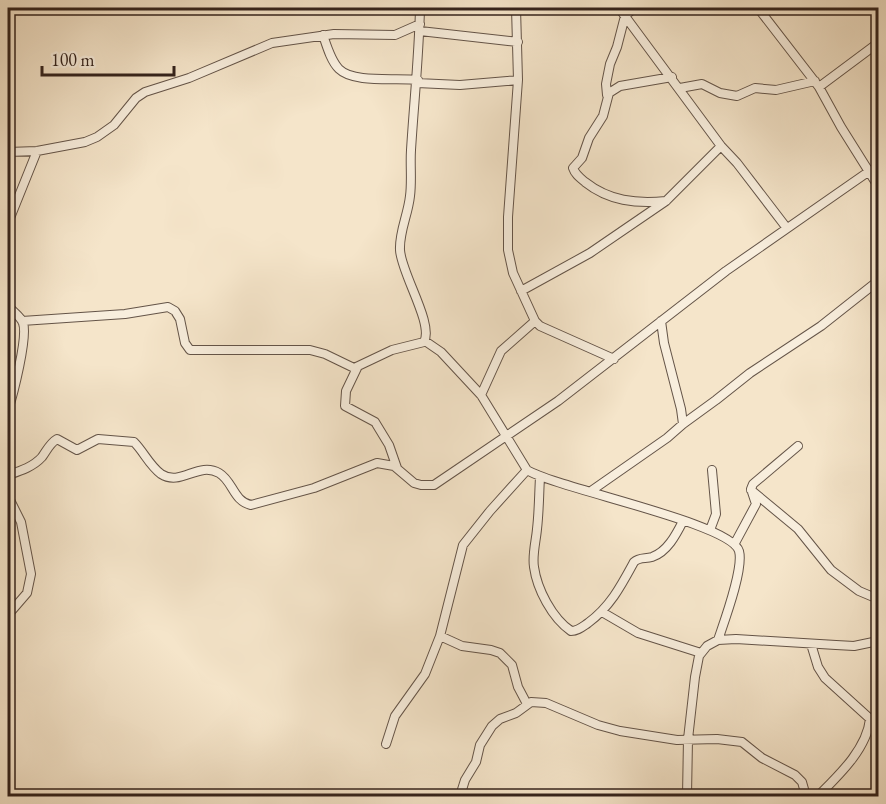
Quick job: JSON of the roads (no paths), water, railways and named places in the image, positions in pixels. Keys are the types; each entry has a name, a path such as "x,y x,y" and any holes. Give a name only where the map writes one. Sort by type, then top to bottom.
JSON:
{"street":[{"path":"420,8 417,82 411,146 411,194 399,251 424,322 427,335 425,341"},
{"path":"516,8 518,80 507,232 510,265 535,321 544,329 614,359"},
{"path":"619,8 786,227"},
{"path":"634,8 625,16 617,48 610,64 604,114 589,138 582,158 573,166 574,172 592,187 623,201 649,203 666,201"},
{"path":"758,8 817,84 868,172 879,186"},
{"path":"8,152 37,151 84,142 97,137 114,125 136,98 145,92 189,78 272,43 323,35 395,35 420,28 518,42"},
{"path":"323,35 333,60 344,73 373,78 405,78 417,82 460,85 518,80"},
{"path":"680,88 702,84 720,93 737,96 757,87 776,90 817,84 879,43"},
{"path":"405,78 418,65"},
{"path":"607,95 620,86 672,77"},
{"path":"521,291 590,253 666,201 722,146"},
{"path":"8,223 37,151"},
{"path":"8,475 33,465 57,439 77,450 98,440 132,441 139,447 150,464 166,476 178,478 196,470 212,470 223,475 239,500 251,505 314,488 375,464 385,463 397,468 414,483 434,485 508,436 614,359 786,227 868,172"},
{"path":"591,491 667,438 682,424 769,359 821,326 879,281"},
{"path":"8,305 22,321 24,333 13,396 8,410"},
{"path":"22,321 125,314 168,307 175,311 180,319 185,344 190,350 310,350 326,354 350,368 357,368 392,350 425,341 441,352 481,394 527,470 540,477 591,491 710,530 735,543 739,551 739,563 733,594 718,640"},
{"path":"481,394 501,351 535,321"},
{"path":"662,321 664,343 681,409 682,424"},
{"path":"357,368 346,391 345,406 375,422 389,445 397,468"},
{"path":"735,543 756,504 751,490 753,484 762,474 798,446"},
{"path":"386,744 395,716 425,674 440,636 463,545 527,470"},
{"path":"710,530 716,514 712,470"},
{"path":"540,477 538,525 533,565 541,588 557,619 571,630 578,630 602,612 618,591 634,562 658,554 675,536 683,521"},
{"path":"751,490 798,529 831,570 859,591 879,599"},
{"path":"8,496 21,522 31,574 27,593 8,615"},
{"path":"602,612 638,633 701,653"},
{"path":"440,636 462,646 500,653 512,665 518,687 527,704"},
{"path":"687,796 688,739 696,670 701,653 711,643 718,640 762,640 854,646 879,641"},
{"path":"811,644 818,667 825,678 879,726"},
{"path":"460,796 487,733 500,719 537,701 598,725 620,731 677,740 717,739 742,742 762,759 795,775 802,782 806,796"},
{"path":"818,796 850,761 864,741 869,730 870,719"}],"lane":[{"path":"868,172 879,162"}]}
